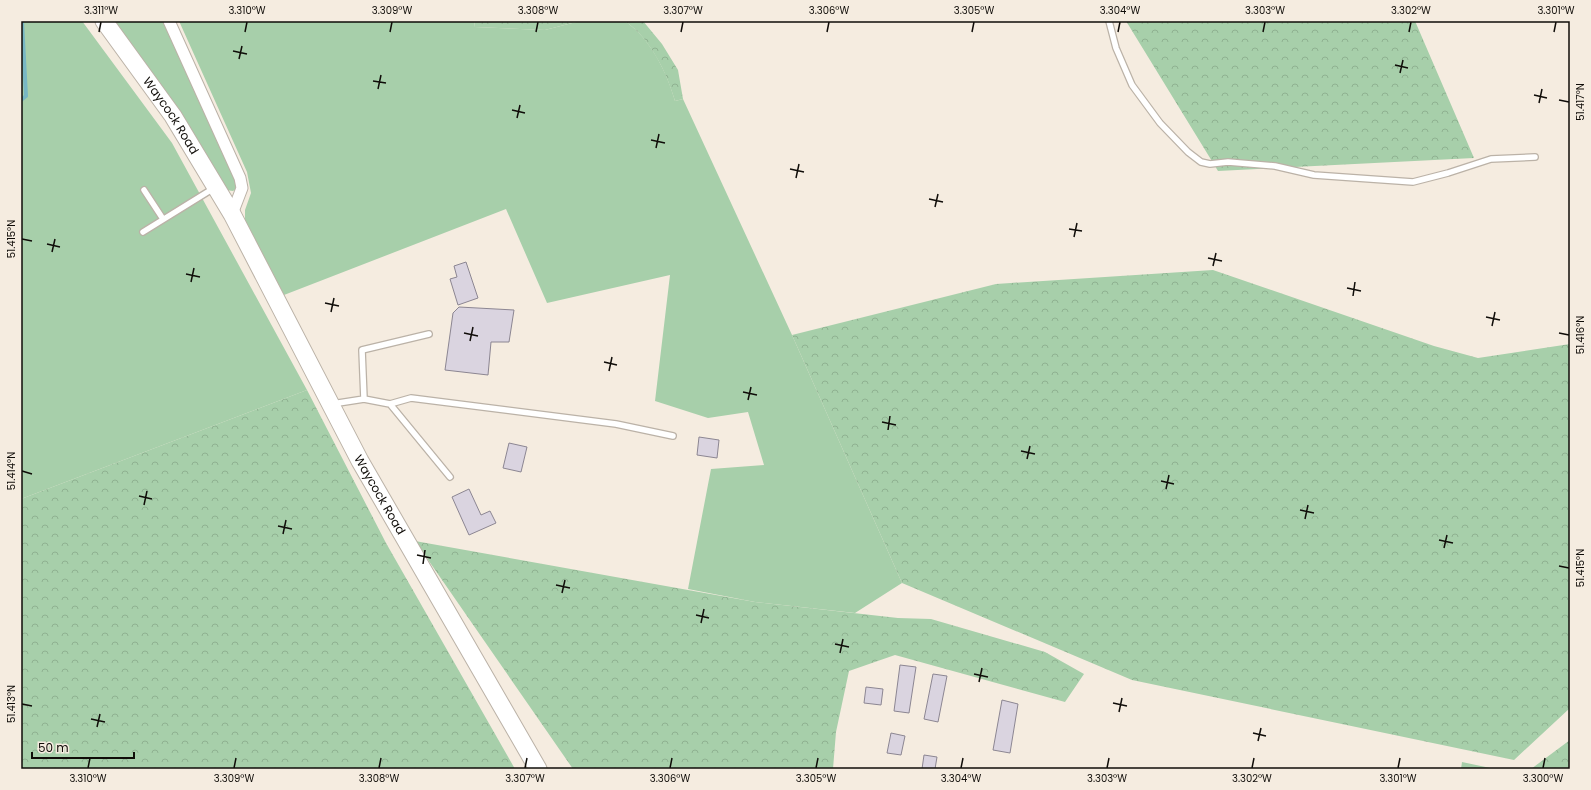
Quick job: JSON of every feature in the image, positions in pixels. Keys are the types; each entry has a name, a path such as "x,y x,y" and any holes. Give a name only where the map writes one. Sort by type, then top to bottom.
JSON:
{"main road":[{"name":"Waycock Road","path":"104,21 172,116 232,214 330,404 388,512 538,769"}],"street":[{"path":"169,21 240,178 242,188 232,214"}],"lane":[{"path":"1109,21 1116,48 1132,85 1160,123 1188,152 1201,162 1210,164 1228,162 1275,166 1314,175 1412,182 1448,173 1491,159 1535,157"},
{"path":"143,232 216,187"},
{"path":"144,190 163,219"},
{"path":"364,399 362,350 429,334"},
{"path":"330,404 364,399 390,404 411,398 616,424 673,436"},
{"path":"390,404 450,477"}],"green space":[{"path":"21,21 82,21 172,143 307,390 21,499"},
{"path":"112,21 164,21 235,181 236,189 233,191 226,190 149,68"},
{"path":"179,21 474,21 475,27 545,30 580,21 625,21 634,28 650,46 662,67 675,101 683,99 792,335 902,583 855,613 755,602 688,589 711,469 764,465 748,412 708,418 655,401 670,275 547,303 506,209 284,295 245,221 245,210 251,193 247,172"},
{"path":"474,21 580,21 545,30 475,27"},
{"path":"625,21 643,21 662,44 678,70 683,99 675,101 672,90 662,68 650,46 634,28"},
{"path":"1126,21 1415,21 1474,158 1218,171"},
{"path":"1213,270 1434,346 1478,358 1570,344 1570,708 1514,760 1132,680 902,583 792,335 996,284"},
{"path":"307,390 386,543 515,769 21,769 21,499"},
{"path":"415,541 755,602 898,618 931,619 1045,652 1084,674 1065,702 895,655 849,671 836,732 833,769 573,769"},
{"path":"1570,740 1570,769 1531,769"},
{"path":"1462,762 1495,769 1461,769"}],"building":[{"path":"466,262 478,298 458,305 450,279 457,277 454,266"},
{"path":"459,307 514,310 509,342 491,342 488,375 445,370 453,313"},
{"path":"699,437 719,440 717,458 697,455"},
{"path":"509,443 527,447 521,472 503,468"},
{"path":"469,489 481,515 490,511 496,523 469,535 452,497"},
{"path":"900,665 916,667 909,713 894,711"},
{"path":"933,674 947,676 938,722 924,719"},
{"path":"866,687 883,689 881,705 864,703"},
{"path":"1002,700 1018,704 1010,753 993,750"},
{"path":"891,733 905,736 901,755 887,753"},
{"path":"924,755 937,757 935,769 922,769"}],"waterway":[{"path":"21,100 26,96 22,21"}]}
